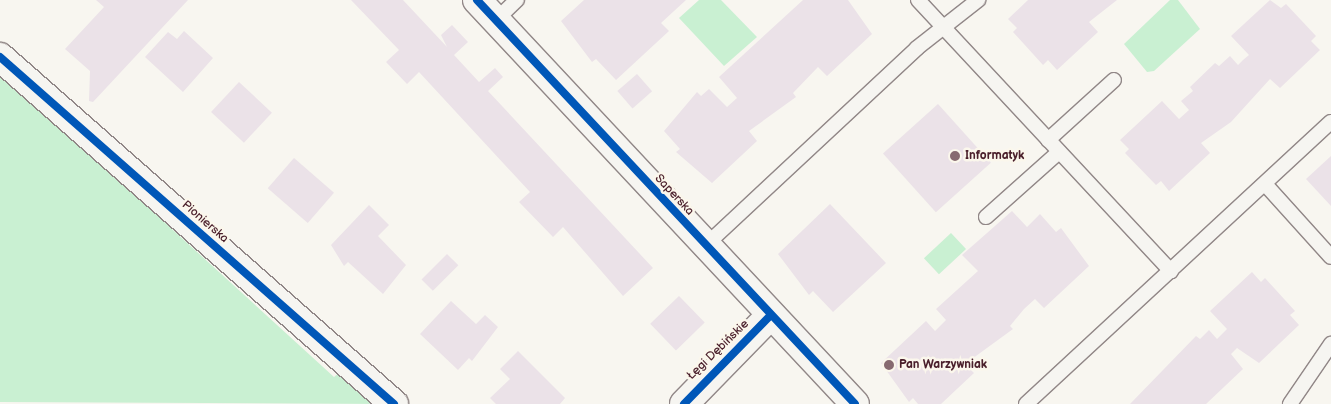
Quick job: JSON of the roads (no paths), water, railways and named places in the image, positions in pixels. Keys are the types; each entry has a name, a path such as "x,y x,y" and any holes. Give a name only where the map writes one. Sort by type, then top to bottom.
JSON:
{"street":[{"name":"Saperska","path":"477,0 855,404"},
{"name":"Pionierska","path":"0,57 394,404"},
{"name":"Łęgi Dębińskie","path":"684,404 771,315"}],"lane":[{"path":"496,20 517,0"},
{"path":"918,0 1171,271"},
{"path":"706,246 917,48 946,30 978,0"},
{"path":"1048,140 1114,80"},
{"path":"1026,404 1331,122"},
{"path":"986,217 1059,152"},
{"path":"1265,184 1331,256"},
{"path":"1290,404 1331,344"}],"place":[{"name":"Informatyk","path":"955,156"},
{"name":"Pan Warzywniak","path":"889,365"}]}
